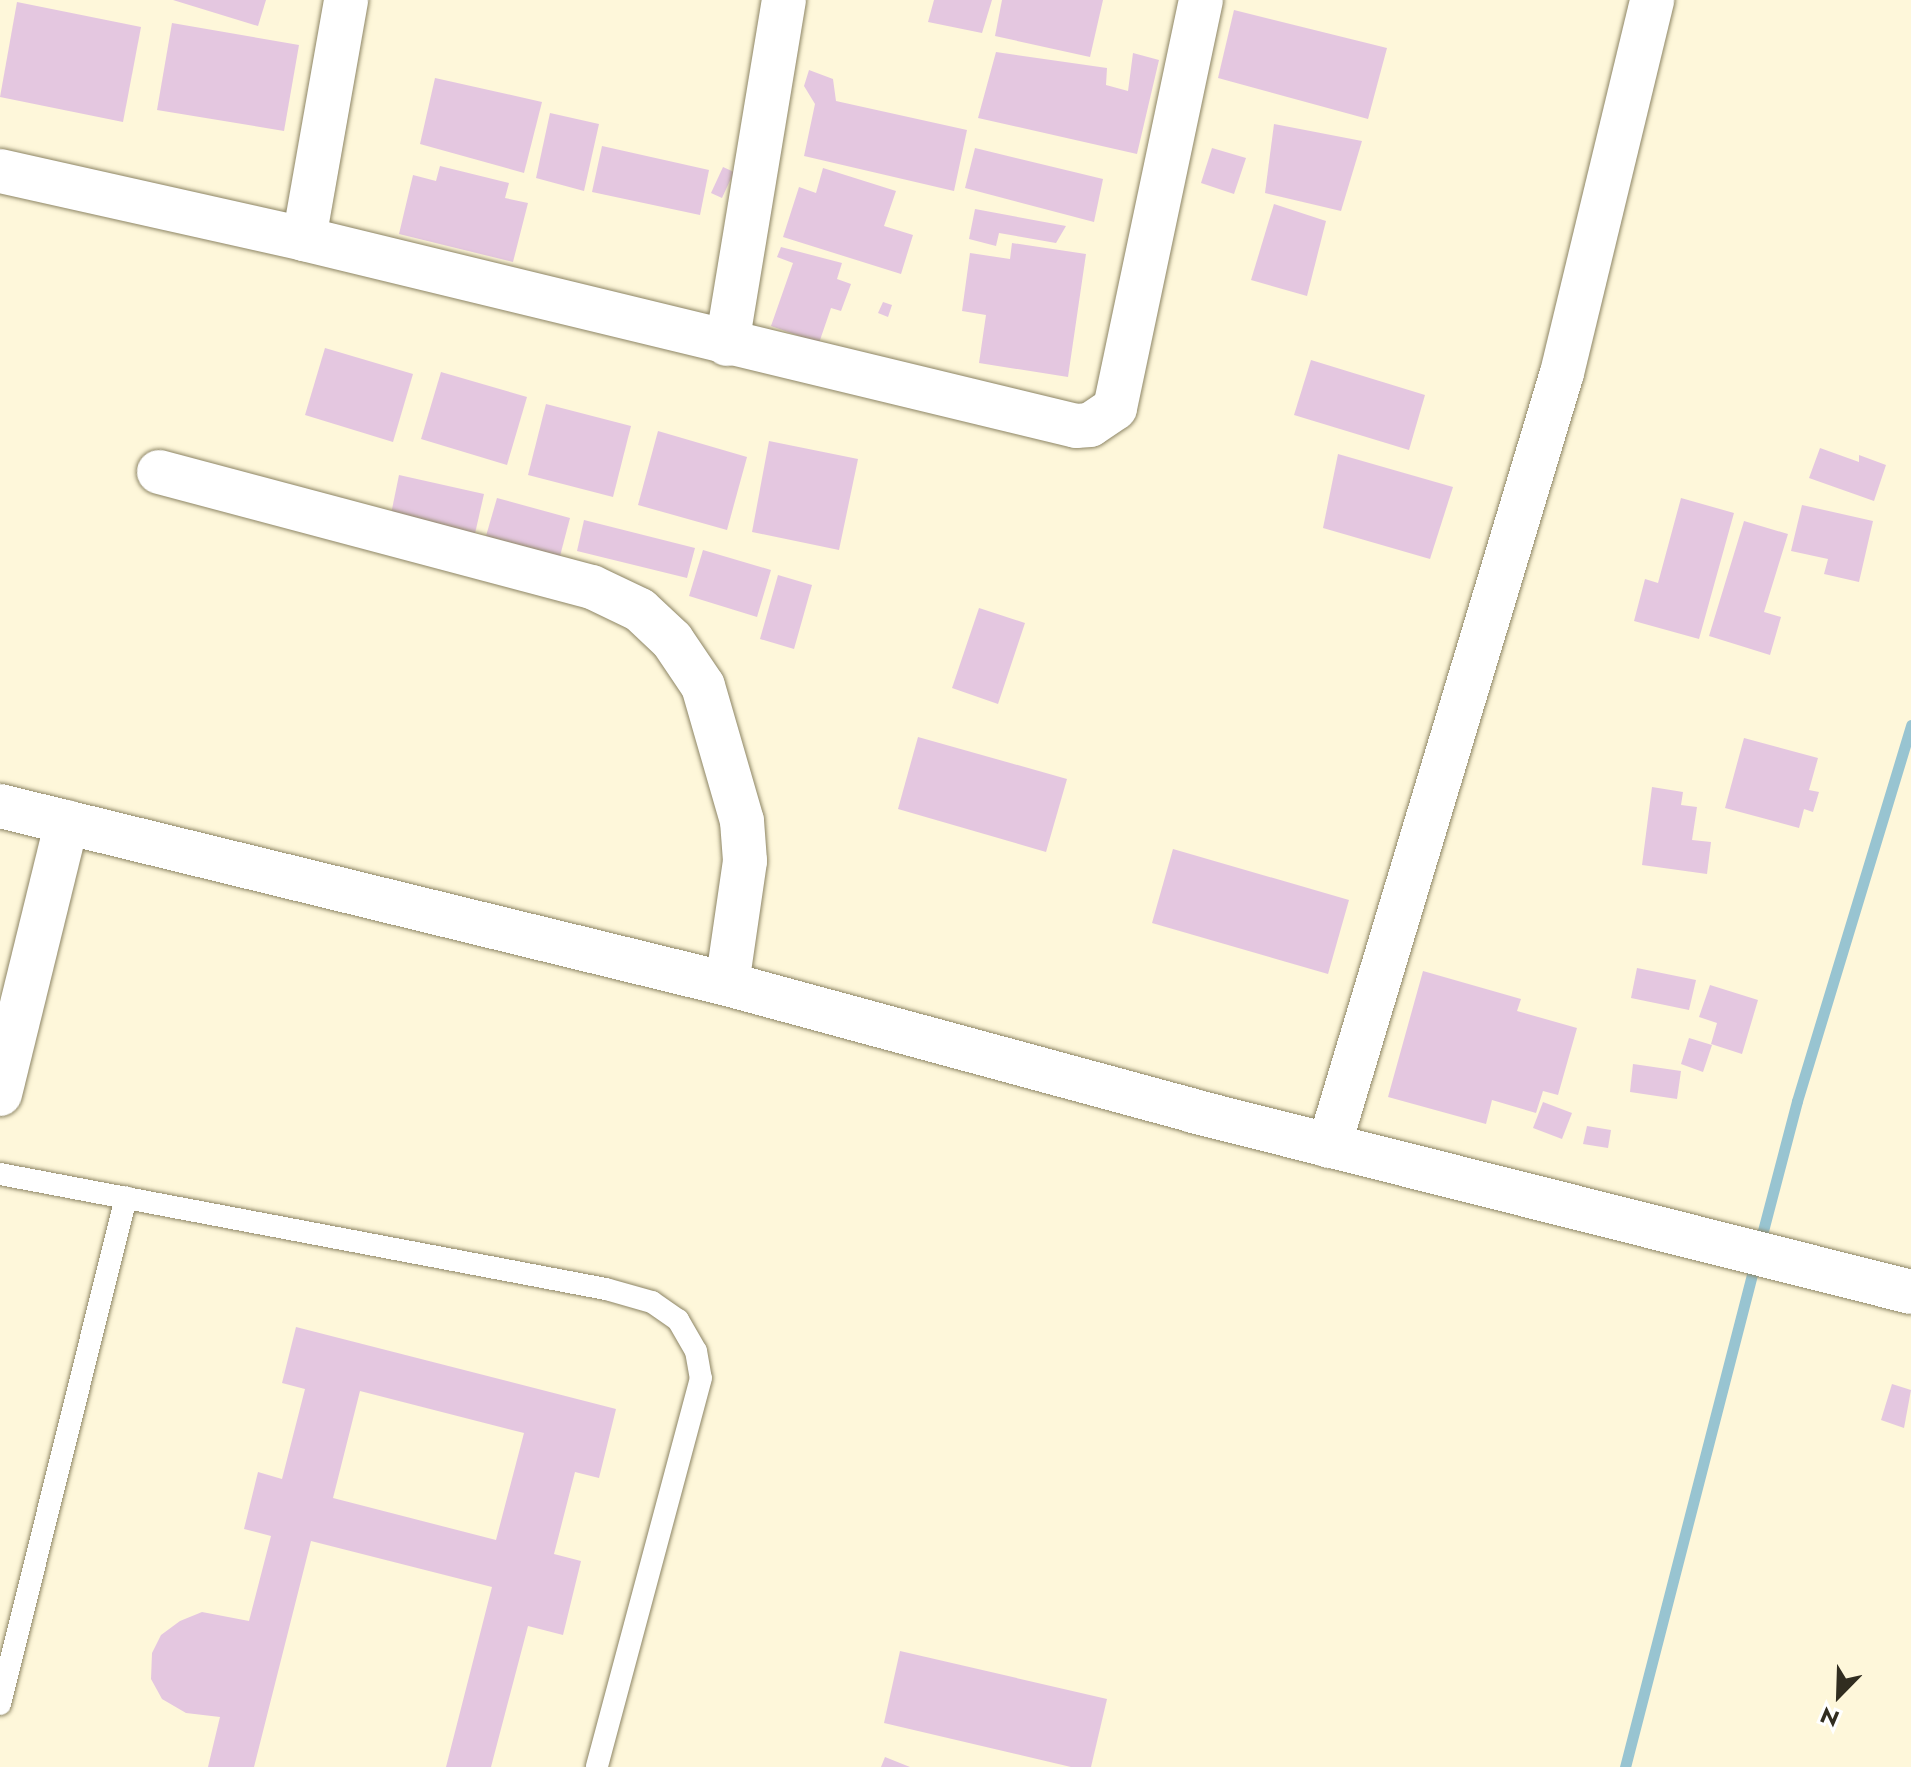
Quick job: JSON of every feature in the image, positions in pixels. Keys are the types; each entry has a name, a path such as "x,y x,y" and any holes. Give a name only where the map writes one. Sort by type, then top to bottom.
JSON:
{"street":[{"path":"304,239 346,0"},
{"path":"727,344 784,0"},
{"path":"0,171 304,239 727,344 1076,426 1104,419 1115,408 1201,0"},
{"path":"1329,1146 1562,373 1652,0"},
{"path":"159,472 592,587 640,610 672,640 703,686 742,821 745,861 727,984"},
{"path":"0,806 727,984 1329,1146 1911,1292"},
{"path":"0,1094 67,822"}],"lane":[{"path":"0,1174 606,1289 652,1302 678,1320 696,1351 701,1378 597,1767"},
{"path":"0,1704 126,1197"}],"building":[{"path":"173,0 266,0 258,26"},
{"path":"934,0 992,0 982,33 928,22"},
{"path":"1002,0 1103,0 1090,57 995,36"},
{"path":"17,2 141,27 123,122 0,97"},
{"path":"1234,10 1387,48 1368,119 1218,78"},
{"path":"172,23 299,45 284,131 157,110"},
{"path":"996,52 1107,68 1106,85 1128,91 1133,53 1159,60 1137,154 978,118"},
{"path":"809,70 833,79 836,101 967,130 954,191 804,156 815,104 804,86"},
{"path":"435,78 542,102 524,173 420,144"},
{"path":"550,113 599,124 584,191 536,178"},
{"path":"1274,124 1362,141 1341,211 1265,193"},
{"path":"602,146 709,170 700,215 592,192"},
{"path":"975,148 1103,179 1094,222 965,188"},
{"path":"1212,148 1246,158 1234,194 1201,183"},
{"path":"440,166 509,183 505,198 528,203 513,262 399,234 413,175 436,181"},
{"path":"723,167 734,172 722,198 711,193"},
{"path":"823,168 896,191 884,226 913,235 901,274 783,237 799,187 816,193"},
{"path":"1274,204 1326,221 1307,296 1251,280"},
{"path":"975,209 1066,226 1056,243 999,233 996,246 969,239"},
{"path":"1012,243 1086,254 1068,377 979,363 986,315 962,311 970,253 1010,259"},
{"path":"781,247 842,263 837,279 851,284 841,311 831,308 819,343 771,326 793,263 777,257"},
{"path":"883,302 892,305 888,317 878,313"},
{"path":"325,348 413,374 393,442 305,415"},
{"path":"1311,360 1425,395 1409,450 1294,415"},
{"path":"441,372 527,397 507,465 421,439"},
{"path":"546,404 631,426 613,497 528,475"},
{"path":"658,431 747,457 727,530 638,505"},
{"path":"769,441 858,459 839,550 752,532"},
{"path":"1820,448 1859,462 1859,455 1886,465 1874,501 1809,478"},
{"path":"1338,454 1453,487 1430,559 1323,528"},
{"path":"399,475 484,494 474,538 390,519"},
{"path":"497,498 570,518 560,556 486,536"},
{"path":"1681,498 1734,513 1699,639 1634,621 1645,579 1658,583"},
{"path":"1802,505 1873,521 1859,582 1824,574 1828,559 1791,551"},
{"path":"584,520 695,548 687,578 577,551"},
{"path":"1744,521 1788,534 1764,612 1781,617 1770,655 1709,636"},
{"path":"703,550 771,570 757,617 689,596"},
{"path":"778,575 812,585 794,649 760,639"},
{"path":"979,608 1025,623 998,704 952,688"},
{"path":"918,737 1067,779 1046,852 898,809"},
{"path":"1744,738 1818,758 1809,790 1819,792 1813,812 1804,809 1799,828 1725,808"},
{"path":"1652,787 1683,792 1681,805 1697,807 1692,840 1711,842 1707,874 1642,865"},
{"path":"1173,849 1349,900 1328,974 1152,923"},
{"path":"1637,968 1696,980 1689,1010 1631,998"},
{"path":"1423,971 1521,999 1517,1011 1577,1028 1558,1095 1543,1091 1536,1113 1492,1100 1486,1124 1388,1097"},
{"path":"1710,985 1758,1000 1742,1054 1711,1044 1717,1023 1699,1017"},
{"path":"1689,1038 1712,1045 1703,1072 1681,1064"},
{"path":"1633,1064 1681,1071 1677,1099 1630,1092"},
{"path":"1543,1102 1572,1113 1562,1139 1533,1128"},
{"path":"1587,1126 1611,1130 1608,1148 1583,1144"},
{"path":"296,1327 616,1409 599,1478 575,1472 554,1554 581,1561 563,1635 528,1626 491,1767 446,1767 492,1587 311,1541 254,1767 208,1767 220,1717 186,1713 162,1699 151,1679 152,1653 161,1635 180,1621 202,1612 249,1621 271,1536 244,1529 258,1472 282,1479 305,1389 282,1383","holes":["360,1391 524,1433 496,1540 333,1498"]},
{"path":"1892,1384 1911,1390 1904,1428 1881,1420"},
{"path":"900,1651 1107,1699 1091,1767 1071,1767 884,1723"},
{"path":"885,1757 910,1767 881,1767"}],"waterway":[{"path":"1759,1246 1797,1101 1911,725"},
{"path":"1625,1767 1755,1263"}]}
